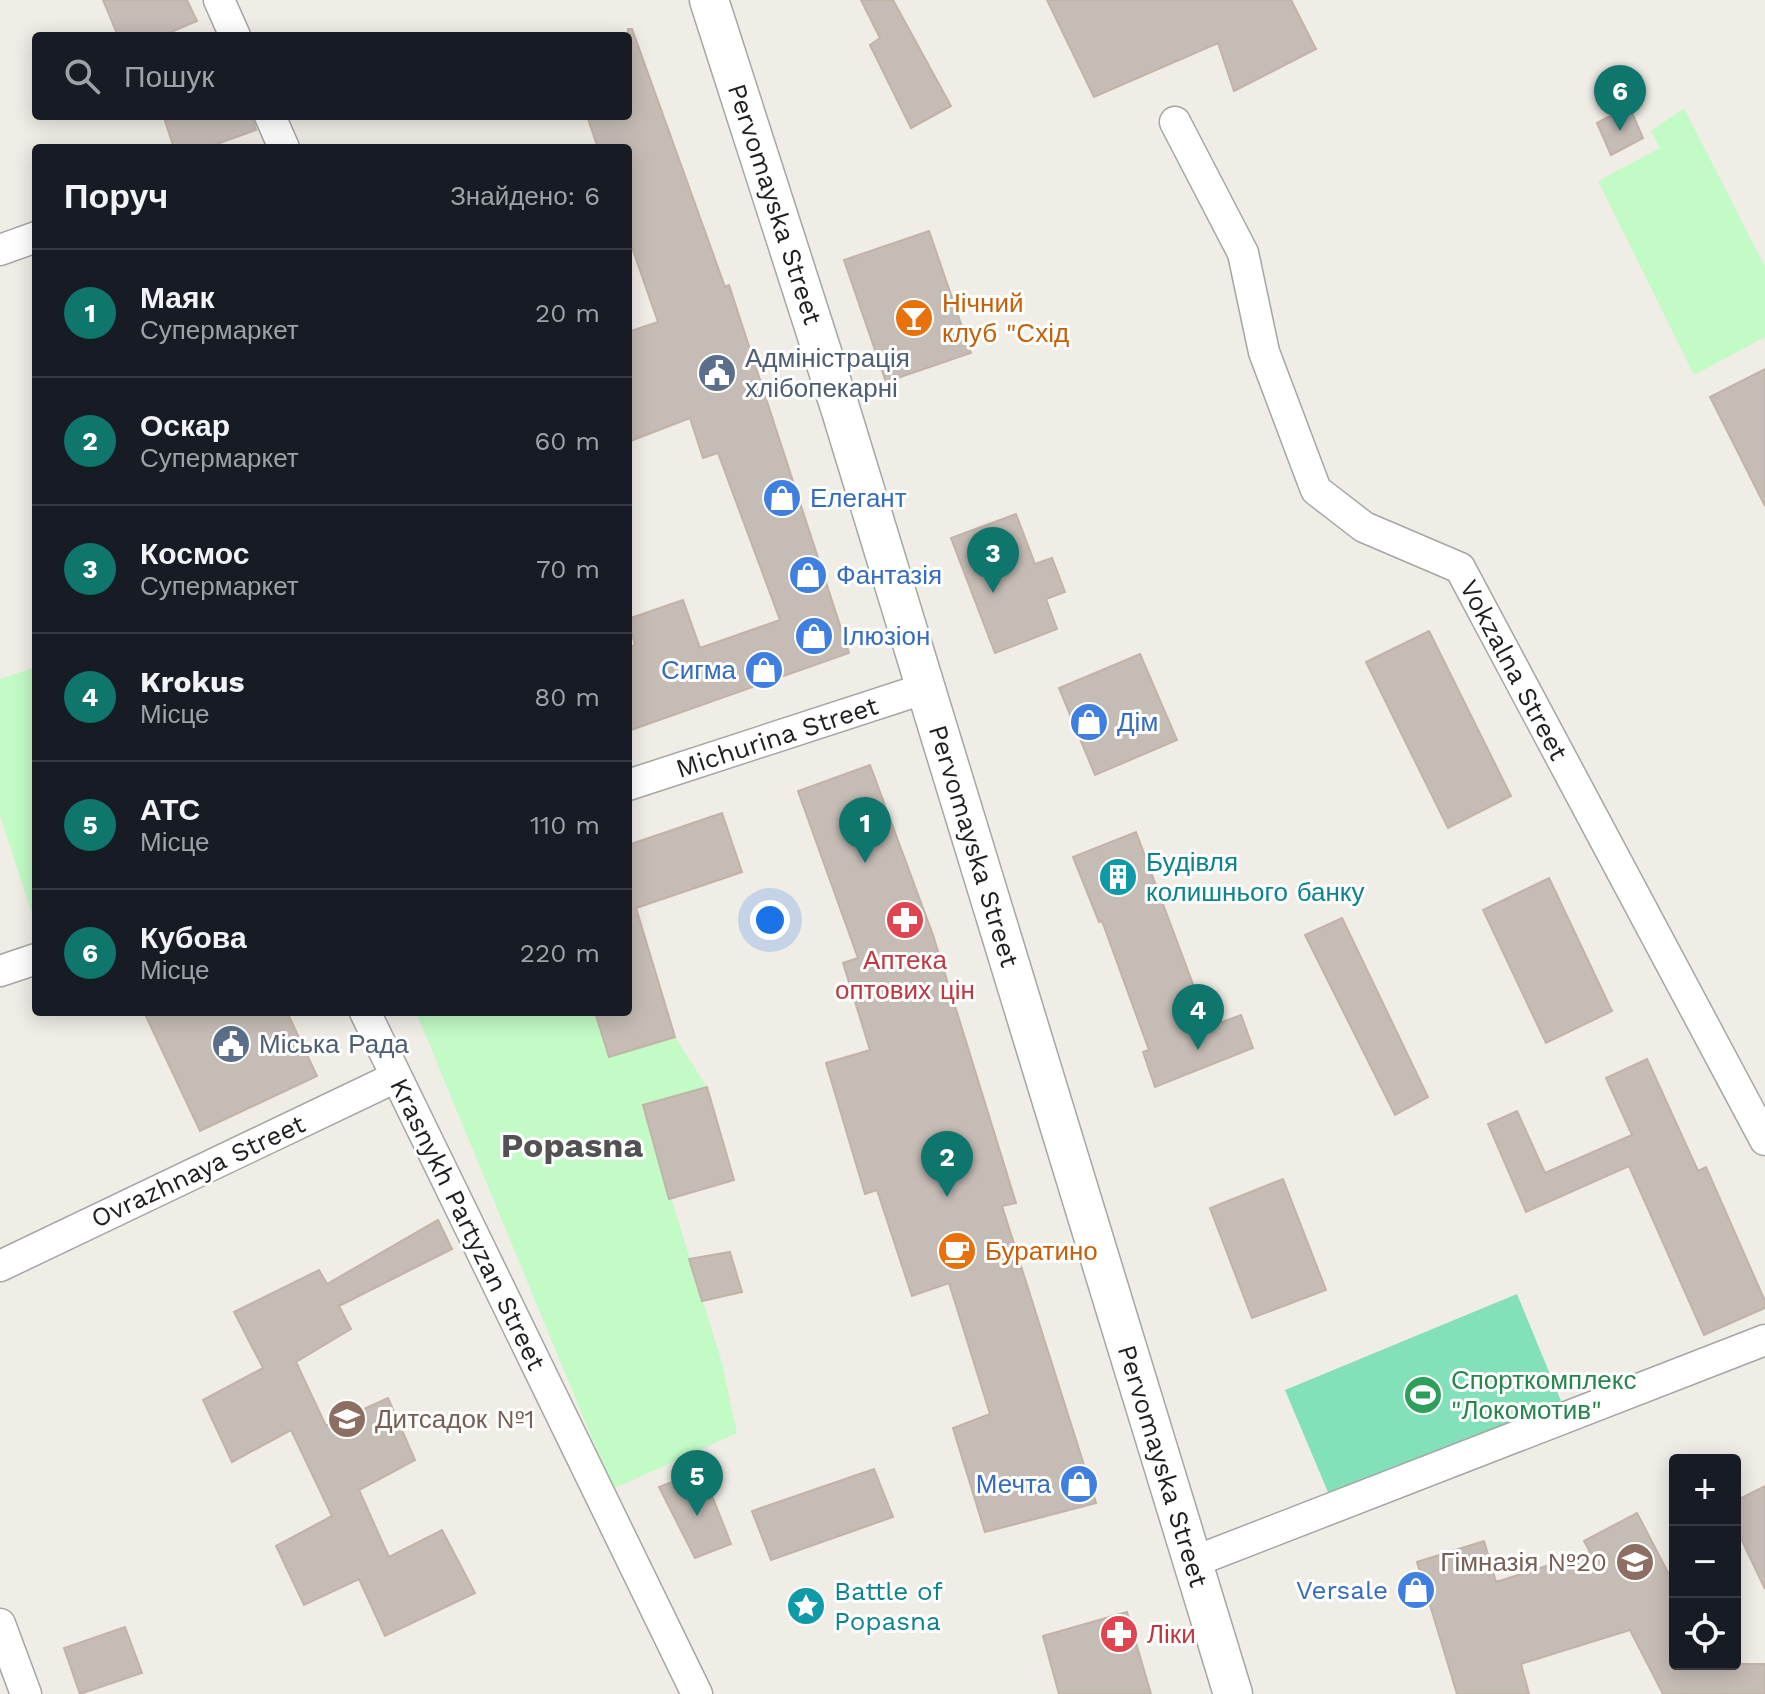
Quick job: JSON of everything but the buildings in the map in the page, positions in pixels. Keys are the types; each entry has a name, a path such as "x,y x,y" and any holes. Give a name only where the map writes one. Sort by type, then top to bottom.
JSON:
{"street":[{"path":"219,0 233,32"},
{"name":"Pervomayska Street","path":"709,0 841,411 1233,1694"},
{"path":"271,120 280,144"},
{"name":"Vokzalna Street","path":"1175,122 1243,253 1264,352 1316,490 1364,527 1460,568 1765,1140"},
{"path":"0,250 32,238"},
{"name":"Michurina Street","path":"632,784 926,688"},
{"path":"0,971 32,960"},
{"name":"Krasnykh Partyzan Street","path":"367,1016 697,1694"},
{"name":"Ovrazhnaya Street","path":"0,1266 396,1077"},
{"path":"1193,1562 1765,1340"},
{"path":"0,1624 26,1694"}],"green space":[{"path":"1684,108 1765,267 1765,337 1694,375 1598,181 1660,148 1651,131"},
{"path":"32,668 32,914 0,816 0,679"},
{"path":"418,1016 596,1016 609,1057 675,1037 707,1087 643,1106 722,1363 737,1433 613,1489"},
{"name":"Спорткомплекс \"Локомотив\"","path":"1517,1294 1561,1401 1330,1497 1285,1390"}],"place":[{"name":"Кубова","path":"1620,131"},
{"name":"Нічний клуб \"Схід","path":"914,318"},
{"name":"Адміністрація хлібопекарні","path":"717,373"},
{"name":"Елегант","path":"782,498"},
{"name":"Фантазія","path":"808,575"},
{"name":"Космос","path":"993,593"},
{"name":"Ілюзіон","path":"814,636"},
{"name":"Сигма","path":"764,670"},
{"name":"Дім","path":"1089,722"},
{"name":"Маяк","path":"865,863"},
{"name":"Будівля колишнього банку","path":"1118,877"},
{"name":"Аптека оптових цін","path":"905,920"},
{"name":"Міська Рада","path":"231,1044"},
{"name":"Krokus","path":"1198,1050"},
{"name":"Оскар","path":"947,1197"},
{"name":"Буратино","path":"957,1251"},
{"name":"Спорткомплекс \"Локомотив\"","path":"1423,1395"},
{"name":"Дитсадок №1","path":"347,1419"},
{"name":"Мечта","path":"1079,1484"},
{"name":"АТС","path":"697,1516"},
{"name":"Гімназія №20","path":"1635,1562"},
{"name":"Versale","path":"1416,1590"},
{"name":"Battle of Popasna","path":"806,1606"},
{"name":"Ліки","path":"1119,1634"}],"district":[{"name":"Popasna","path":"572,1145"}]}
